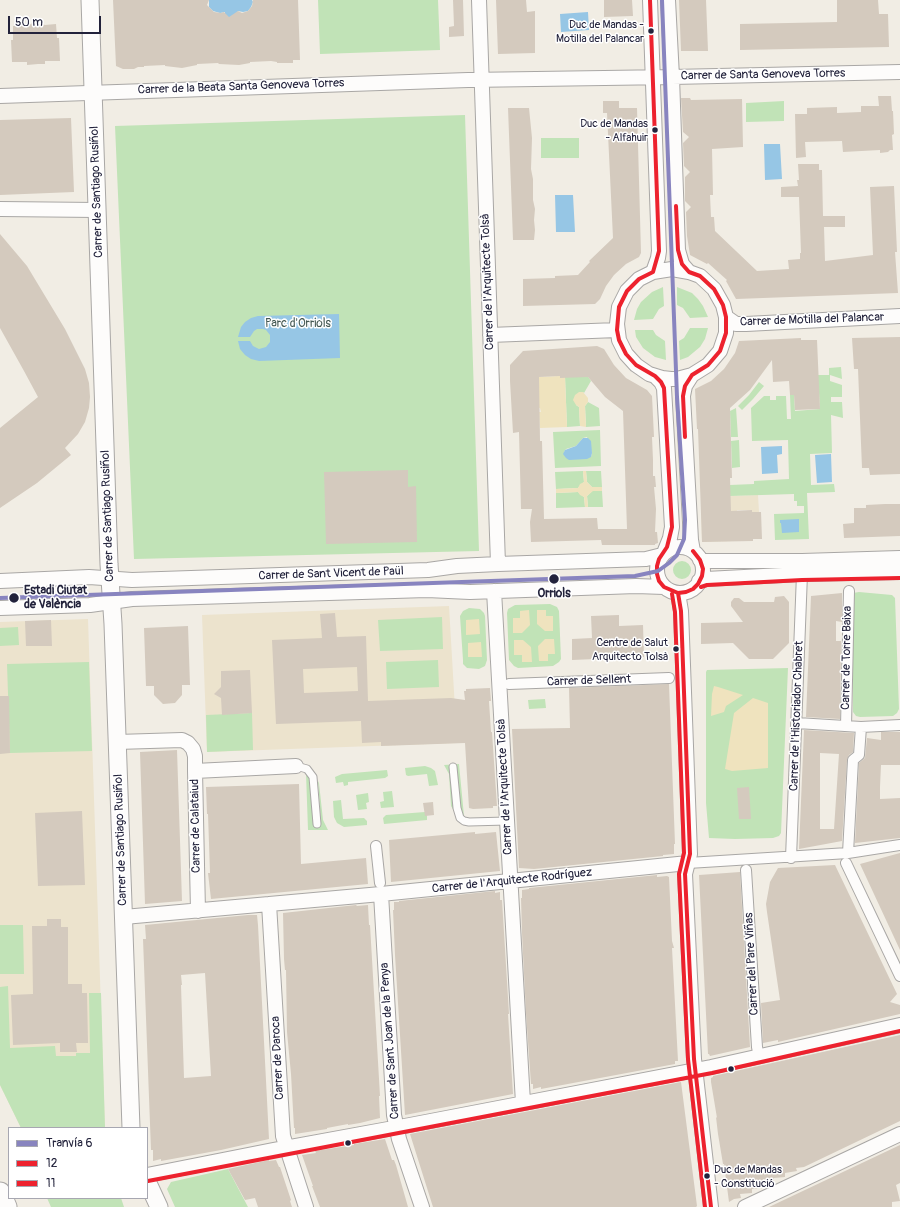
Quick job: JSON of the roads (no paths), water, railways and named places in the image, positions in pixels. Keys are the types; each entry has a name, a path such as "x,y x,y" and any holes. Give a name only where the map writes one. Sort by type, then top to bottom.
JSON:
{"main road":[{"path":"0,1194 6,1207"}],"street":[{"name":"Carrer de Santiago Rusiñol","path":"90,0 131,1127"},
{"name":"Carrer de l'Arquitecte Tolsà","path":"479,0 498,564"},
{"path":"650,0 659,251 653,272"},
{"path":"668,0 678,250 682,264 689,272"},
{"name":"Carrer de Santa Genoveva Torres","path":"481,80 900,72"},
{"name":"Carrer de la Beata Santa Genoveva Torres","path":"0,96 481,80"},
{"path":"0,209 97,210"},
{"path":"672,269 689,272 700,276 714,289 723,305 726,317 726,333 720,351 708,365 692,375 677,379 656,376 636,366 626,354 619,340 617,327 619,307 627,291 640,279 653,272 672,269"},
{"name":"Carrer de Motilla del Palancar","path":"726,317 736,324 746,324 900,316"},
{"path":"490,334 617,327"},
{"path":"656,376 664,388 672,527 670,538 657,566 657,574 659,581 664,587 678,593 693,589 702,576 703,569 696,556 691,540 683,396 684,386 692,375"},
{"path":"663,554 670,549 677,547 686,548 704,562 900,572"},
{"name":"Carrer de Sant Vicent de Paül","path":"0,581 89,577 132,580 420,570 498,564 646,559 663,554"},
{"path":"699,581 802,568 900,558"},
{"name":"Carrer de l'Historiador Chabret","path":"791,858 802,568"},
{"name":"Carrer de Sant Vicent de Paül","path":"0,608 90,605 132,599 427,590 470,592 636,586 664,587"},
{"name":"Carrer de l'Arquitecte Tolsà","path":"494,591 523,1104"},
{"name":"Carrer de Torre Baixa","path":"846,726 849,591"},
{"path":"678,593 681,611 690,854 685,874 694,1059 711,1207"},
{"name":"Carrer de Sellent","path":"509,684 669,678"},
{"path":"797,723 861,727 900,725"},
{"path":"861,727 859,755 854,760 847,858 900,976"},
{"name":"Carrer de Calataiud","path":"117,742 182,740 188,743 193,749 195,756 198,911"},
{"path":"195,771 296,766"},
{"name":"Carrer de l'Arquitecte Rodríguez","path":"124,917 269,904 380,889 510,881 688,863 791,858 847,858 900,845"},
{"path":"376,846 380,889"},
{"name":"Carrer del Pare Viñas","path":"746,870 757,1047 759,1057"},
{"name":"Carrer de Sant Joan de la Penya","path":"380,889 394,1115 396,1128 422,1207"},
{"name":"Carrer de Daroca","path":"269,904 283,1136 306,1207"},
{"path":"148,1175 696,1070 900,1025"},
{"path":"745,1207 900,1134"},
{"path":"148,1183 158,1207"}],"lane":[{"path":"296,766 307,769 314,777 317,824"},
{"path":"453,767 457,808 460,818 469,822 507,820"},
{"path":"0,1194 9,1207"}],"water":[{"path":"209,0 252,0 253,2 248,11 238,11 235,22 225,15 225,12 220,13 213,11 209,7"},
{"path":"588,12 589,30 561,32 560,14"},
{"path":"764,144 780,144 782,179 765,180"},
{"path":"555,195 573,195 575,232 556,232"},
{"path":"339,314 340,358 259,361 251,359 240,349 238,341 250,341 253,346 259,349 266,347 270,342 270,335 263,329 257,329 250,337 238,337 241,327 251,318 258,316"},
{"path":"583,438 588,438 591,441 591,457 587,459 569,460 566,458 563,454 565,450 576,446"},
{"path":"782,446 782,454 777,455 778,473 762,474 761,447"},
{"path":"831,454 832,482 817,483 815,455"},
{"path":"799,519 799,532 782,533 780,520"}],"tram line":[{"name":"6","path":"0,598 635,576 658,571 669,563 677,555 684,539 685,520 677,397 662,0"}],"place":[{"name":"Duc de Mandas - Motilla del Palancar","path":"651,31"},
{"name":"Duc de Mandas - Alfahuir","path":"655,130"},
{"name":"Orriols","path":"554,579"},
{"name":"Estadi Ciutat de València","path":"14,598"},
{"name":"Centre de Salut Arquitecto Tolsà","path":"676,649"},
{"name":"Duc de Mandas - Constitució","path":"707,1176"}],"park label":[{"name":"Parc d'Orriols","path":"298,324"}]}
